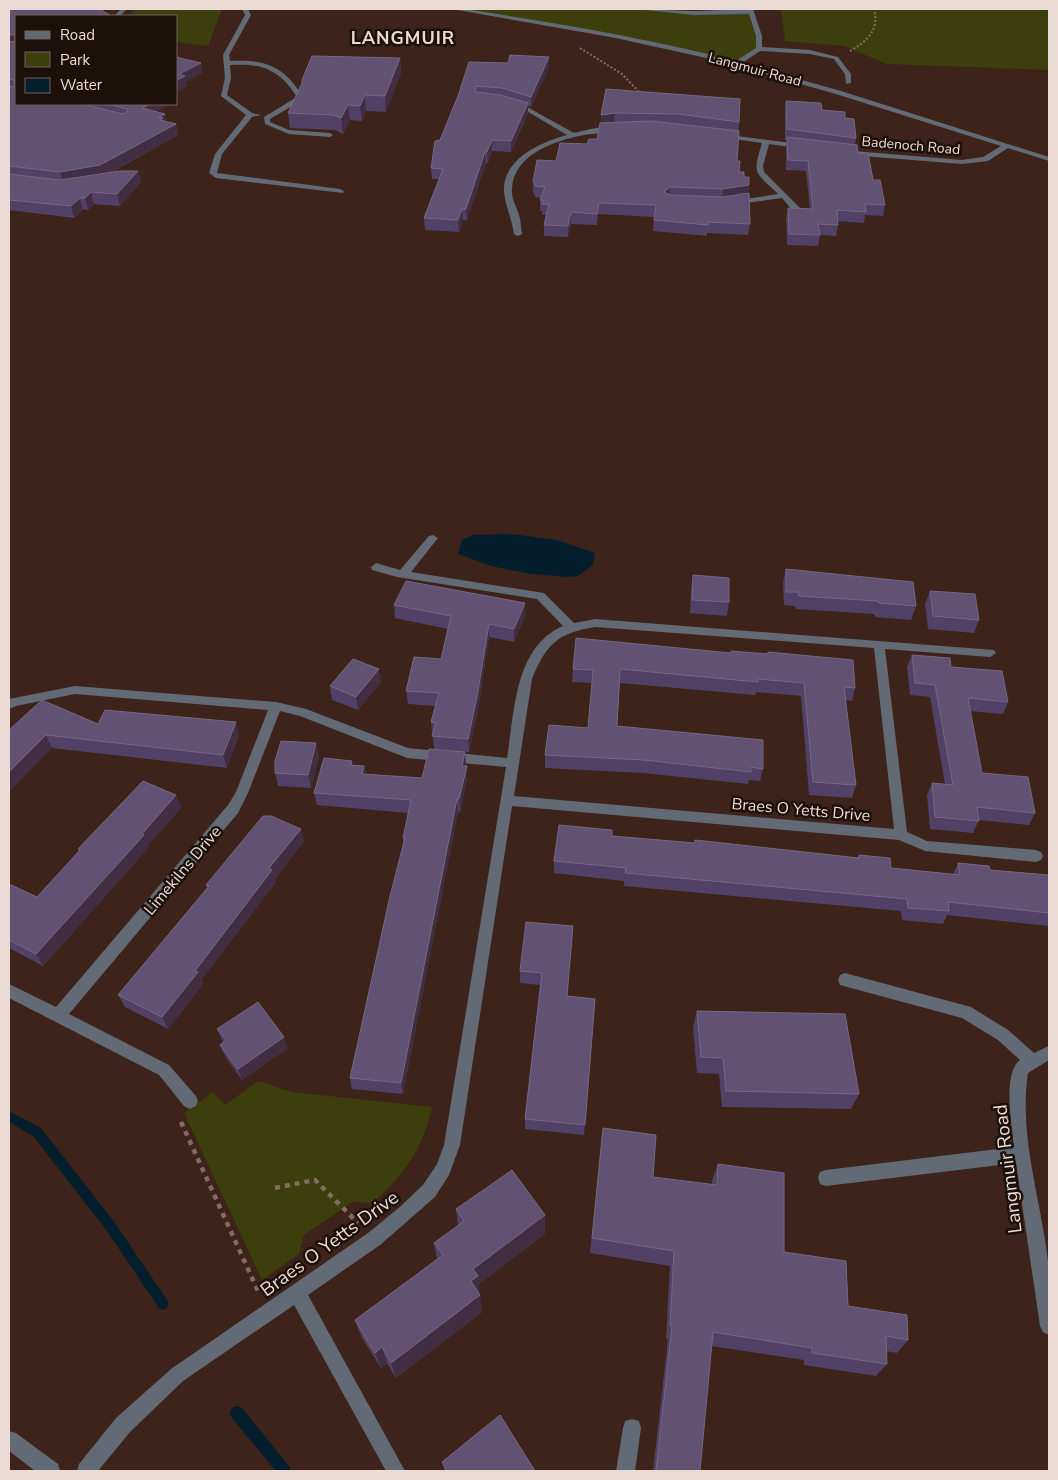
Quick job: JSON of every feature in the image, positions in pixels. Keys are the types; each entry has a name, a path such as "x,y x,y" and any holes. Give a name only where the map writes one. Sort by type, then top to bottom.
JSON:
{"street":[{"path":"227,63 257,63 282,75 300,97 268,116 250,114 224,96 228,78 226,56 248,15 245,9"},
{"name":"Langmuir Road","path":"454,9 568,26 633,39 736,64 809,84 1049,159"},
{"path":"638,9 694,13 751,10 759,36 759,49"},
{"path":"736,64 759,49 810,52 836,58 848,74 848,83"},
{"path":"502,102 527,109 572,135"},
{"path":"250,114 219,154 213,173 216,176 340,192"},
{"path":"268,116 266,121 273,128 286,132 330,135"},
{"path":"518,234 516,217 508,197 509,178 521,161 552,142 572,135 622,128"},
{"path":"714,134 811,148"},
{"path":"766,142 759,166 761,173 797,210"},
{"name":"Badenoch Road","path":"847,152 962,162 985,159 1007,146"},
{"path":"722,204 783,196"},
{"path":"403,574 433,538"},
{"path":"376,567 403,574 540,596 572,627"},
{"name":"Braes O Yetts Drive","path":"86,1471 122,1425 177,1375 374,1239 429,1192 442,1169 452,1145 526,679 532,663 547,639 559,631 595,623 990,653"},
{"path":"879,645 901,835"},
{"path":"9,705 12,702 75,690 276,706 302,712 407,753 513,763"},
{"name":"Limekilns Drive","path":"58,1016 233,809 242,793 276,706"},
{"name":"Braes O Yetts Drive","path":"506,800 901,835 926,846 1036,856"},
{"path":"845,980 966,1012 1003,1035 1032,1061 1049,1053"},
{"path":"9,990 164,1070 190,1101"},
{"name":"Langmuir Road","path":"1032,1061 1021,1069 1018,1088 1023,1154 1049,1326"},
{"path":"826,1178 1023,1154"},
{"path":"297,1292 396,1471"},
{"path":"625,1471 632,1428"},
{"path":"9,1440 51,1471"}],"path":[{"path":"836,58 863,45 874,32 876,12 874,9"},
{"path":"568,26 562,34 569,41 607,64 633,84 642,94 641,103"},
{"path":"190,1101 176,1112 268,1313"},
{"path":"275,1188 315,1180 374,1239"}],"green space":[{"path":"135,9 222,9 208,46 178,42 178,15 129,15"},
{"path":"455,9 638,9 694,13 751,12 759,49 736,64 534,21"},
{"path":"781,9 1046,9 1049,13 1049,70 887,64 844,46 785,41"},
{"path":"258,1081 292,1092 432,1107 417,1149 394,1183 372,1204 354,1201 304,1235 299,1254 262,1280 184,1113 213,1092 225,1105"}],"water":[{"path":"511,534 557,540 595,553 593,565 578,576 566,577 526,573 491,566 458,554 462,540 473,535"}],"building":[{"path":"9,9 99,9 110,15 15,15 15,41 14,34 9,36"},
{"path":"15,41 15,105 86,105 123,114 128,111 127,109 112,105 148,105 142,108 165,114 159,117 163,118 160,120 176,124 100,165 60,172 9,166 9,86 14,87 14,80 9,79 9,42"},
{"path":"510,55 549,57 531,97 502,88 475,86 476,92 500,95 528,103 511,141 492,140 487,152 485,152 466,209 462,209 458,220 424,218 443,169 431,168 435,141 440,140 458,96 469,62 508,63"},
{"path":"312,56 400,58 385,96 365,95 360,106 348,105 341,118 333,115 288,113"},
{"path":"178,57 201,63 179,74 185,76 178,80"},
{"path":"606,89 740,99 739,122 678,114 615,113 601,115"},
{"path":"786,101 821,103 822,110 845,112 845,118 854,119 856,138 787,129"},
{"path":"651,121 739,131 737,161 740,161 739,172 744,172 744,177 749,177 749,185 723,189 670,187 664,192 670,195 723,197 749,193 750,224 708,222 708,225 654,220 656,205 599,203 597,214 571,212 568,226 544,225 549,204 542,204 544,200 540,200 545,187 535,186 533,182 537,160 556,161 560,143 587,144 589,139 597,139 600,123"},
{"path":"787,137 857,145 858,153 868,153 873,180 880,180 885,205 865,204 866,212 837,210 838,225 818,224 820,235 789,234 788,208 813,209 808,161 788,160"},
{"path":"120,171 138,171 117,194 91,192 71,206 9,200 9,174 60,180"},
{"path":"786,569 913,582 916,606 879,603 878,601 799,596 798,592 786,592"},
{"path":"693,575 729,578 729,602 692,600"},
{"path":"406,581 525,603 514,629 489,624 468,739 432,736 436,723 431,722 439,693 406,691 414,657 441,659 451,616 394,605"},
{"path":"930,591 975,594 979,620 933,616"},
{"path":"576,638 731,653 731,651 768,654 768,652 853,660 855,688 844,687 856,785 813,782 804,683 758,679 758,682 620,669 617,726 763,740 763,769 751,767 751,772 644,760 545,755 549,725 588,728 593,670 573,669"},
{"path":"912,655 950,658 951,667 1002,671 1008,702 968,698 982,773 1028,777 1035,813 977,807 979,821 935,817 932,783 953,785 935,685 915,683"},
{"path":"353,659 379,669 356,697 330,686"},
{"path":"42,700 98,724 105,710 236,722 223,755 46,735 9,772 9,729"},
{"path":"281,741 316,743 308,775 275,773 275,761"},
{"path":"429,749 465,752 462,766 467,766 459,799 457,799 401,1083 350,1078 390,896 405,838 403,838 411,800 314,793 324,758 352,761 351,765 364,766 362,774 422,778"},
{"path":"143,781 176,795 142,834 144,835 36,954 9,940 9,884 37,897 80,850 78,849"},
{"path":"263,816 271,816 301,829 269,868 272,870 195,971 198,972 162,1017 118,995 209,886 206,885"},
{"path":"559,825 612,830 612,836 695,843 695,840 859,858 859,855 890,858 891,868 960,875 958,863 989,866 990,870 1049,875 1049,913 948,902 949,911 908,908 907,899 625,873 626,868 554,861"},
{"path":"526,922 573,926 567,996 595,999 585,1125 525,1119 542,973 520,971"},
{"path":"258,1002 284,1037 238,1069 220,1045 226,1040 217,1029"},
{"path":"697,1011 845,1014 859,1094 726,1091 723,1058 701,1057"},
{"path":"603,1128 656,1135 653,1177 717,1185 718,1164 784,1173 784,1252 846,1261 848,1306 907,1315 908,1340 886,1336 887,1364 812,1353 812,1348 713,1332 700,1471 656,1471 672,1326 670,1326 674,1251 592,1238"},
{"path":"512,1170 545,1215 473,1269 478,1276 471,1281 480,1295 391,1363 382,1347 375,1353 355,1320 443,1255 434,1243 464,1221 456,1209"},
{"path":"500,1415 535,1471 447,1471 442,1462"}],"waterway":[{"path":"9,1116 37,1132 111,1227 163,1304"},
{"path":"237,1413 284,1471"}],"district":[{"name":"LANGMUIR","path":"403,38"}]}
